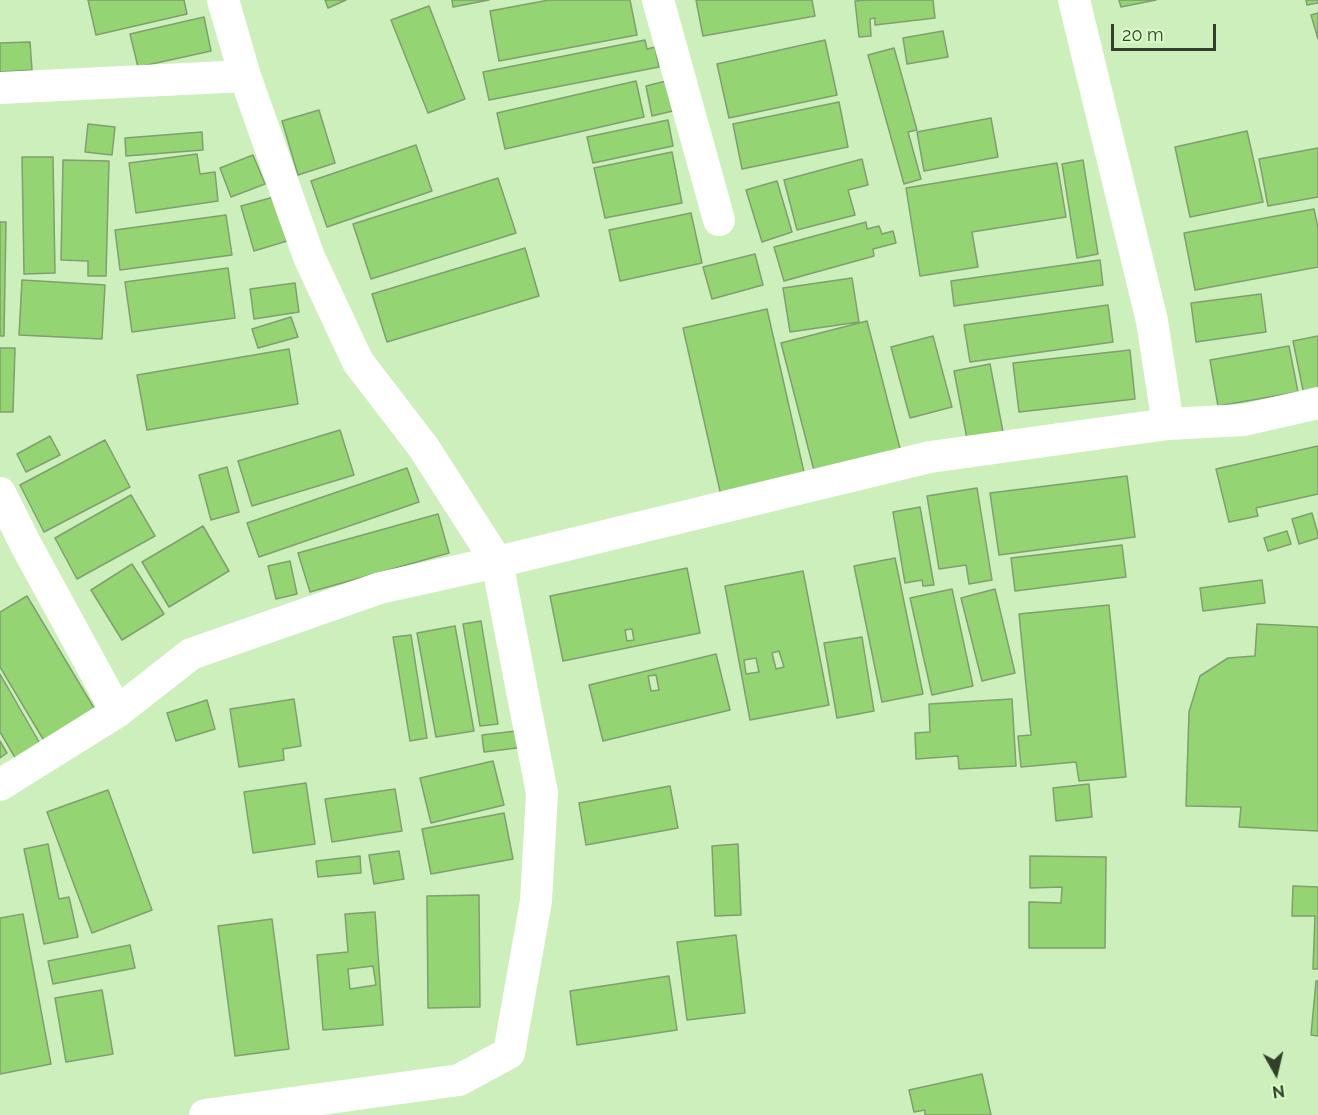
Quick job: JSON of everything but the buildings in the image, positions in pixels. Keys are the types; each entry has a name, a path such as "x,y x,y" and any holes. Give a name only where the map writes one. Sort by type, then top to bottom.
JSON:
{"street":[{"path":"205,1115 459,1080 509,1053 536,901 542,793 497,562 424,448 358,362 309,257 245,76 223,0"},
{"path":"658,0 719,220"},
{"path":"1074,0 1152,321 1168,424"},
{"path":"0,88 245,76"},
{"path":"0,785 117,712 191,654 380,588 497,562 930,457 1168,424 1245,420 1318,403"},
{"path":"0,493 117,712"}]}
